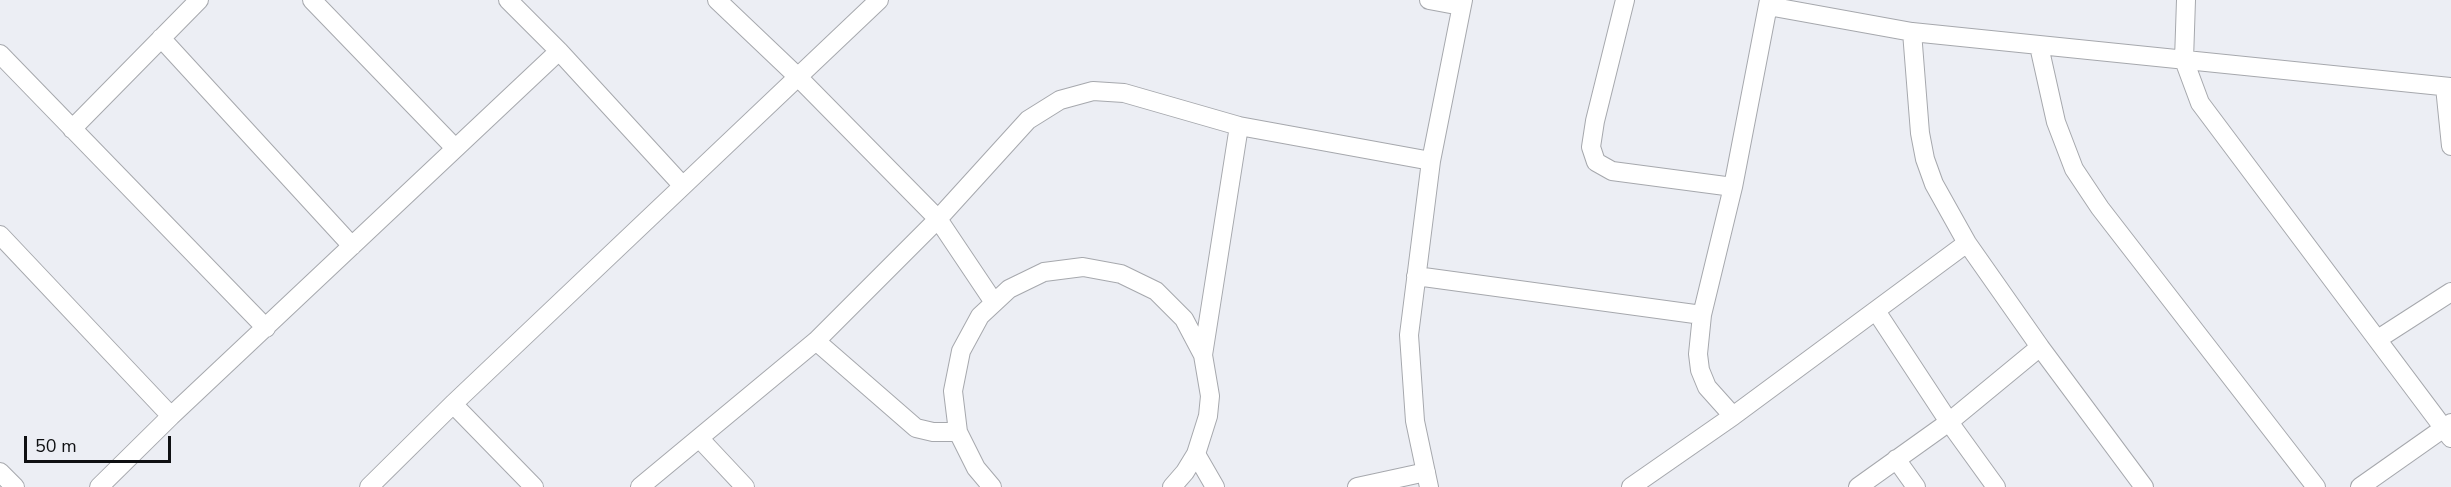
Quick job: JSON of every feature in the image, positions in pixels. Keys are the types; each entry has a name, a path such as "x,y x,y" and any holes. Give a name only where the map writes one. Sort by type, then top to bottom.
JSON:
{"street":[{"path":"72,129 199,0"},
{"path":"312,0 455,148"},
{"path":"508,0 559,51 682,186"},
{"path":"717,0 798,77 938,219 993,302"},
{"path":"369,487 453,404 879,0"},
{"path":"1357,487 1428,479 1415,421 1409,335 1431,161 1462,3 1429,0"},
{"path":"1625,0 1595,121 1591,147 1596,162 1612,171 1732,187"},
{"path":"2186,0 2184,60 2200,103 2448,429 2360,487"},
{"path":"1733,416 1707,387 1700,370 1698,354 1702,315 1732,187 1769,3 1912,32 2448,87 2451,146"},
{"path":"1912,32 1920,133 1925,159 1934,184 1968,243 2040,348 2144,487"},
{"path":"161,38 352,246"},
{"path":"2039,46 2056,122 2074,169 2100,208 2316,487"},
{"path":"99,487 171,416 559,51"},
{"path":"2,59 266,328"},
{"path":"640,487 816,341 938,219 1028,120 1060,100 1093,91 1124,93 1239,126 1431,161"},
{"path":"1203,355 1239,126"},
{"path":"0,235 171,416"},
{"path":"1631,487 1733,416 1968,243"},
{"path":"989,486 976,468 958,432 953,391 961,351 969,333 993,302 1026,279 1063,268 1083,267 1121,274 1148,286 1171,304 1195,336 1203,355 1210,396 1208,416 1196,454 1172,487"},
{"path":"1416,276 1702,315"},
{"path":"2378,339 2451,292"},
{"path":"1876,311 1949,422 1996,487"},
{"path":"816,341 916,428 933,432 958,432"},
{"path":"1858,487 1949,422 2040,348"},
{"path":"453,404 534,487"},
{"path":"699,438 745,487"},
{"path":"1196,454 1215,487"},
{"path":"1896,459 1916,487"},
{"path":"0,472 15,487"}]}
